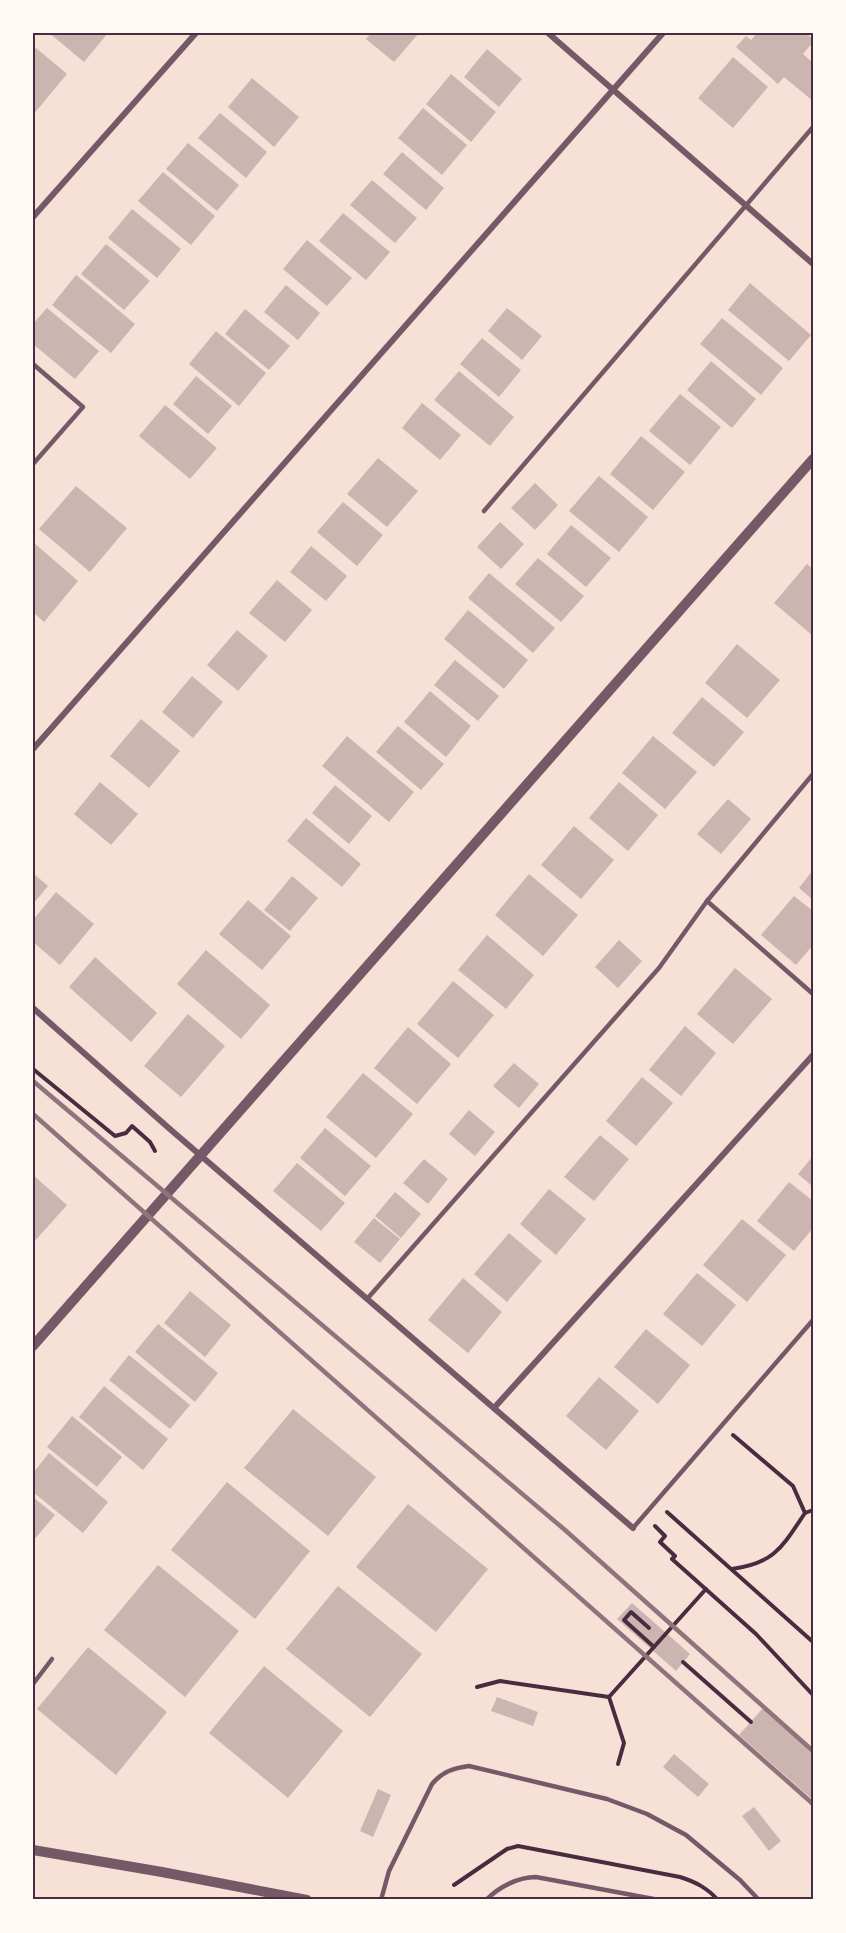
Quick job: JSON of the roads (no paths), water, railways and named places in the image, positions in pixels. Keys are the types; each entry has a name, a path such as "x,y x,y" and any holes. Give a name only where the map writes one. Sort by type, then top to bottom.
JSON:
{"street":[{"path":"33,217 196,33"},
{"path":"548,33 813,264"},
{"path":"33,749 663,33"},
{"path":"33,1346 813,459"},
{"path":"33,1008 201,1156 633,1528"},
{"path":"494,1408 813,1055"},
{"path":"33,1850 307,1900"}],"lane":[{"path":"484,511 813,127"},
{"path":"33,364 83,407 33,464"},
{"path":"367,1299 658,969 706,901 813,774"},
{"path":"706,901 813,994"},
{"path":"633,1528 813,1320"},
{"path":"33,1684 52,1659"},
{"path":"381,1900 388,1871 432,1785 437,1778 450,1770 469,1766 607,1798 647,1814 686,1835 740,1880 759,1900"},
{"path":"486,1900 493,1893 523,1877 530,1877 659,1900"}],"railway":[{"path":"33,1081 565,1530 813,1751"},
{"path":"33,1114 813,1804"}]}
